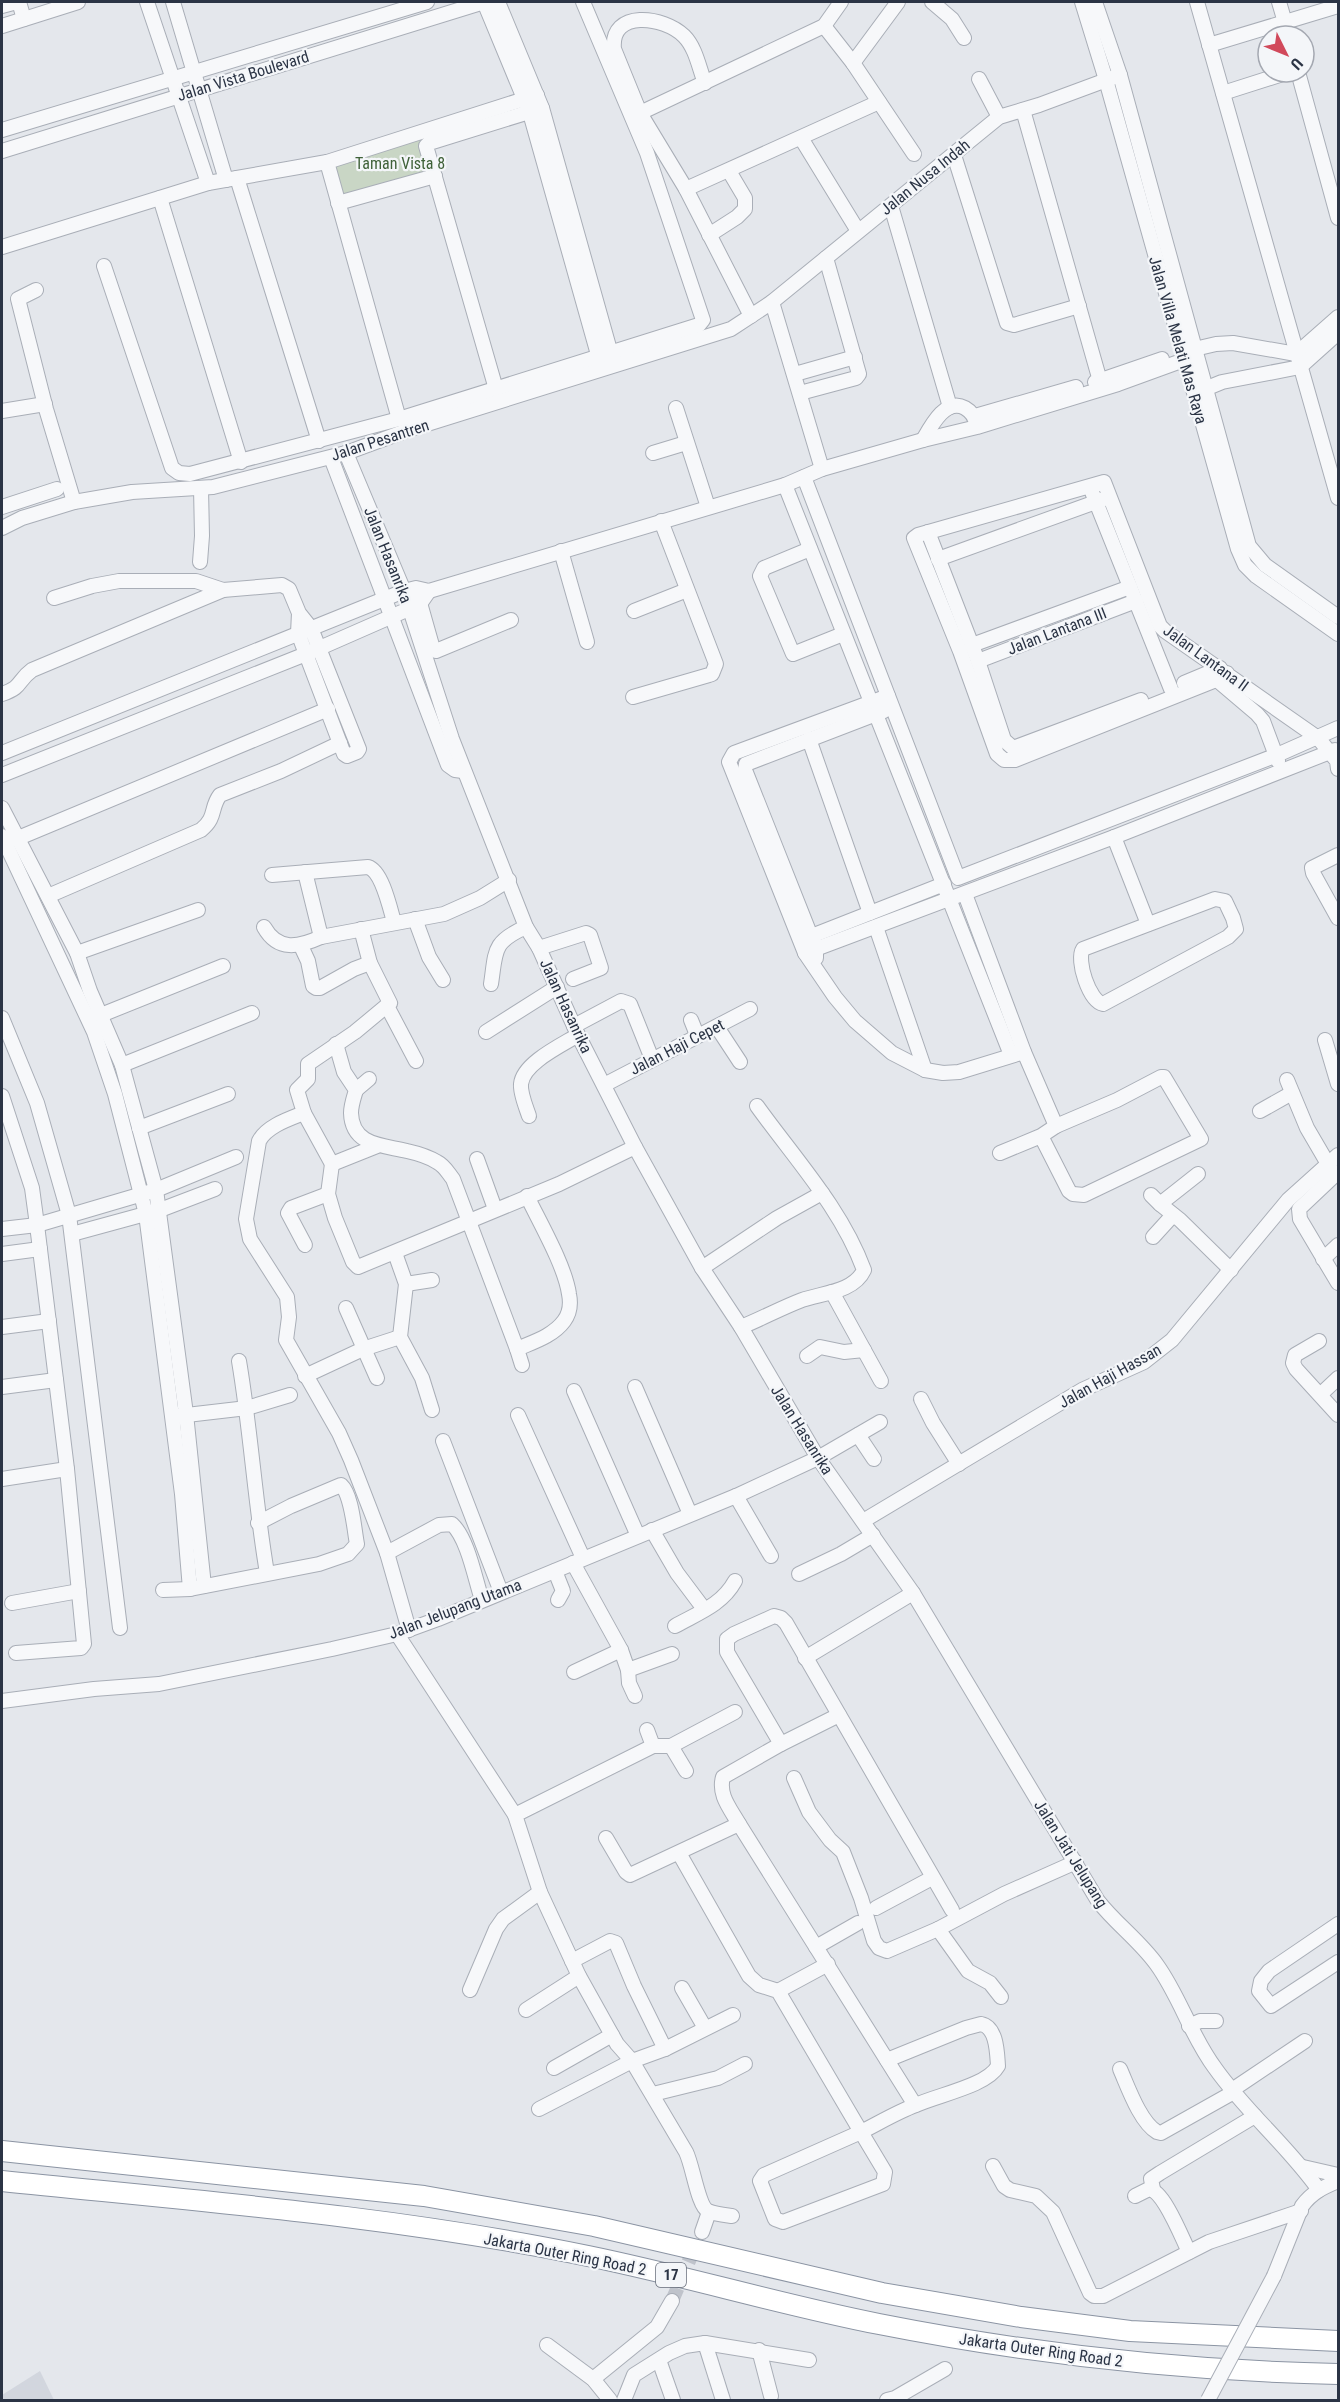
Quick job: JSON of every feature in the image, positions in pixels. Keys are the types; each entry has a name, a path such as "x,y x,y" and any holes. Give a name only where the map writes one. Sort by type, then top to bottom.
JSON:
{"highway":[{"name":"Jakarta Outer Ring Road 2","path":"2,2151 424,2196 594,2226 882,2293 1021,2317 1130,2331 1338,2341"},
{"name":"Jakarta Outer Ring Road 2","path":"2,2181 208,2202 440,2231 588,2256 876,2324 1016,2349 1126,2362 1274,2373 1338,2374"}],"street":[{"path":"2,6 18,2 24,18"},
{"path":"2,26 78,2"},
{"path":"147,2 207,183"},
{"path":"173,2 198,89 232,179 319,441"},
{"name":"Jalan Vista Boulevard","path":"2,130 427,2"},
{"path":"484,2 534,104"},
{"name":"Jalan Vista Boulevard","path":"2,151 484,2"},
{"path":"498,2 534,104 605,356"},
{"path":"104,266 172,468 190,474 399,419 699,325 703,320 647,153 584,2"},
{"path":"640,114 824,26 841,2"},
{"path":"853,63 898,2"},
{"path":"932,2 952,20 964,38"},
{"name":"Jalan Villa Melati Mas Raya","path":"1082,2 1113,78"},
{"name":"Jalan Villa Melati Mas Raya","path":"1095,2 1113,78 1189,354 1193,394 1238,549 1245,565 1260,571 1338,617"},
{"path":"1197,2 1338,498"},
{"path":"1279,2 1285,24"},
{"path":"1300,24 1338,6"},
{"path":"705,83 691,43 683,34 669,25 652,19 632,21 619,27 613,38 614,49 640,114 686,189 709,235 745,320"},
{"path":"824,26 853,63 914,154"},
{"path":"1209,45 1256,36"},
{"name":"Jalan Nusa Indah","path":"745,320 772,302 999,117 1113,78"},
{"path":"979,79 999,117"},
{"path":"1223,93 1256,82"},
{"path":"1301,84 1338,218"},
{"path":"686,189 879,102"},
{"path":"2,247 207,183 327,162 534,104"},
{"path":"496,389 427,144 534,104"},
{"path":"1023,110 1101,384"},
{"path":"801,138 858,231"},
{"path":"954,154 1007,323 1014,325 1079,306"},
{"path":"327,162 399,419"},
{"path":"709,235 737,218 746,209 745,198 729,171"},
{"path":"338,203 435,176"},
{"path":"160,198 241,462"},
{"path":"891,206 950,407"},
{"path":"800,393 856,378 859,374 826,258"},
{"path":"36,290 18,299 45,404 74,502"},
{"path":"772,302 822,469"},
{"path":"1298,360 1338,317"},
{"name":"Jalan Pesantren","path":"2,528 22,518 74,502 132,492 213,487 346,453 411,429 731,329 745,320"},
{"path":"1193,394 1222,382 1298,360 1338,333"},
{"path":"2,753 385,600 785,485 822,469 923,440 1189,354 1233,343 1298,360"},
{"name":"Jalan Villa Melati Mas Raya","path":"1189,354 1207,388 1250,546 1260,571 1338,634"},
{"path":"795,374 855,357"},
{"path":"2,411 45,404"},
{"path":"923,440 934,422 950,407 958,405 965,408 976,422"},
{"path":"676,408 708,507"},
{"path":"653,453 686,443"},
{"name":"Jalan Hasanrika","path":"346,453 416,590 414,606 463,771 509,880 526,927 539,948 576,1030 635,1147 702,1268 741,1327 818,1458 863,1521"},
{"path":"333,464 448,765 455,770 463,771"},
{"path":"804,477 958,878 1318,738 1338,728"},
{"name":"Jalan Lantana II","path":"1171,689 1130,587 1103,500 1104,483 1090,487 1103,500 1160,626 1218,673 1318,738 1336,759"},
{"path":"785,485 950,900 1018,1053 1056,1126"},
{"path":"1090,487 928,532 914,538 960,651 997,754 1004,760 1015,760 1218,673"},
{"path":"200,562 201,488"},
{"path":"2,507 57,489"},
{"path":"938,559 1103,500"},
{"path":"633,697 709,675 715,669 716,664 661,521"},
{"path":"928,532 978,661 1004,740 1013,748"},
{"path":"810,549 764,568 760,576 793,654 843,634"},
{"path":"561,551 587,642"},
{"path":"54,598 92,586 119,581 196,581 223,590"},
{"path":"2,694 16,689 24,676 32,670 223,590 282,585 289,589 299,613 305,631 306,654 347,756 359,750 319,648 305,631"},
{"name":"Jalan Lantana III","path":"972,645 1130,587"},
{"path":"416,590 414,606 436,651 511,620"},
{"path":"634,611 687,590"},
{"name":"Jalan Lantana III","path":"978,661 1136,601"},
{"path":"2,775 306,654 414,606"},
{"path":"1004,760 1013,748 1218,673"},
{"name":"Jalan Lantana II","path":"1218,673 1263,721 1277,754 1280,772"},
{"path":"746,764 808,739 890,701"},
{"path":"731,756 873,708"},
{"path":"9,837 328,709"},
{"path":"808,739 870,913"},
{"path":"48,897 201,830 214,816 215,804 220,795 281,771 340,743"},
{"path":"731,756 746,764"},
{"path":"731,756 729,762 808,945"},
{"path":"808,945 876,927 950,900 1280,772 1336,759"},
{"path":"746,764 745,770 815,966 835,997 855,1021 892,1053 925,1070 944,1073 959,1072 1018,1053"},
{"path":"2,808 9,837 84,993 101,1015 122,1065 156,1190 186,1414 204,1586"},
{"path":"9,837 48,897 77,953 94,1032 115,1094 146,1214 182,1494 190,1589"},
{"path":"1114,837 1148,924"},
{"path":"1030,850 1036,867"},
{"path":"1338,855 1312,868 1338,918"},
{"path":"272,875 374,868 379,875 394,922"},
{"path":"305,872 321,937"},
{"path":"264,927 269,936 279,943 301,946 321,937 444,914 480,898 509,880"},
{"path":"808,945 870,913 944,884"},
{"path":"965,894 1018,1053"},
{"path":"1215,899 1221,899 1229,907 1236,929 1228,937 1103,1004 1099,1003 1084,979 1081,951 1148,924 1215,899"},
{"path":"77,953 198,910"},
{"path":"415,919 429,957 443,980"},
{"path":"491,984 493,960 500,944 507,935 526,927"},
{"path":"876,927 925,1070"},
{"path":"361,929 370,963 390,1003 308,1064 308,1079 297,1088 304,1113 332,1164 328,1194 334,1218 355,1266 364,1266 395,1253 635,1147"},
{"path":"539,948 586,933 590,935 601,968 573,979"},
{"path":"301,946 308,961 313,986 316,988 370,963"},
{"path":"101,1015 223,966"},
{"path":"486,1032 556,987"},
{"path":"529,1116 521,1083 534,1063 576,1030 621,1001 630,1004 652,1059"},
{"path":"387,1006 416,1060"},
{"name":"Jalan Haji Cepet","path":"604,1085 750,1009"},
{"path":"122,1065 252,1013"},
{"path":"2,1018 37,1103 53,1220 40,1249 67,1469 84,1644 81,1648 16,1653"},
{"path":"691,1020 697,1035"},
{"path":"717,1027 740,1062"},
{"path":"1325,1040 1338,1084"},
{"path":"336,1044 344,1072 356,1090"},
{"path":"1000,1153 1041,1136 1056,1126 1117,1100 1161,1077 1164,1077 1201,1139 1128,1175 1084,1195 1078,1195 1069,1191 1041,1136"},
{"path":"369,1079 356,1090 351,1111 353,1124 360,1135 377,1146 407,1151 437,1162 446,1168 470,1220 522,1365"},
{"path":"1260,1111 1289,1087 1307,1128 1335,1163 1299,1209 1300,1219 1338,1282"},
{"path":"139,1128 228,1094"},
{"path":"2,1096 32,1188 53,1220 72,1234 120,1628"},
{"path":"741,1327 801,1300 832,1292 857,1280 864,1270 856,1250 822,1193 758,1106"},
{"path":"304,1113 286,1120 261,1138 246,1219 250,1239 286,1297 289,1317 286,1340 339,1433 351,1460 387,1553 403,1632 515,1815 540,1892 579,1976 612,2035 653,2094 691,2162 700,2202 709,2212 732,2216"},
{"path":"332,1164 377,1146"},
{"path":"2,1229 53,1220 156,1190 236,1157"},
{"path":"477,1159 495,1209"},
{"name":"Jalan Haji Hassan","path":"863,1521 1082,1390 1157,1353 1172,1340 1288,1200 1335,1163"},
{"path":"1198,1173 1156,1200 1201,1239 1231,1270"},
{"path":"72,1234 160,1210 215,1189"},
{"path":"702,1268 777,1218 822,1193"},
{"path":"305,1245 288,1213 291,1208 328,1194"},
{"path":"517,1349 555,1330 565,1320 570,1309 569,1294 556,1258 527,1196"},
{"path":"1153,1237 1173,1215"},
{"path":"1323,1259 1338,1245"},
{"path":"2,1254 40,1249"},
{"path":"395,1253 406,1284 400,1337 422,1378 432,1410"},
{"path":"406,1284 432,1280"},
{"path":"832,1292 881,1381"},
{"path":"346,1308 377,1378"},
{"path":"2,1327 49,1321"},
{"path":"305,1376 363,1349 400,1337"},
{"path":"1319,1341 1295,1355 1293,1363 1338,1415"},
{"path":"807,1356 820,1347 844,1352 864,1350"},
{"path":"239,1361 247,1408 258,1523 267,1573"},
{"path":"1321,1394 1338,1378"},
{"path":"2,1387 56,1380"},
{"path":"635,1387 690,1514"},
{"path":"574,1391 638,1536"},
{"path":"171,1418 186,1414 247,1408 290,1395"},
{"path":"921,1399 959,1464"},
{"path":"518,1415 578,1560 621,1650 628,1670 629,1683 635,1696"},
{"name":"Jalan Jelupang Utama","path":"2,1701 94,1689 159,1684 294,1658 403,1632 736,1496 818,1458 880,1422"},
{"path":"858,1435 874,1459"},
{"path":"443,1441 501,1592"},
{"path":"2,1479 67,1469"},
{"path":"163,1590 190,1589 295,1569 348,1554 357,1544 348,1497 341,1485 258,1523"},
{"path":"736,1496 771,1556"},
{"name":"Jalan Jati Jelupang","path":"863,1521 913,1593 1098,1901 1112,1918 1139,1942 1169,1984 1215,2068 1255,2116 1303,2167 1318,2190"},
{"path":"387,1553 439,1525 452,1524 457,1528 469,1556 482,1600"},
{"path":"652,1530 677,1573 704,1609"},
{"path":"799,1574 841,1554 873,1535"},
{"path":"555,1571 563,1591 558,1600"},
{"path":"675,1626 721,1600 735,1581"},
{"path":"12,1603 79,1592"},
{"path":"805,1658 913,1593"},
{"path":"781,1744 727,1652 727,1640 734,1634 774,1616 786,1623 952,1911"},
{"path":"574,1672 621,1650"},
{"path":"628,1670 672,1654"},
{"path":"515,1815 652,1746 671,1746 735,1712"},
{"path":"839,1715 723,1777 721,1787 739,1824 915,2105"},
{"path":"647,1730 652,1746"},
{"path":"671,1746 686,1771"},
{"path":"794,1778 808,1812 830,1840 843,1852 861,1898 874,1941 879,1948 887,1952 938,1929 1004,1894 1076,1862"},
{"path":"606,1838 630,1875 739,1824"},
{"path":"679,1853 749,1976 759,1985 778,1990 828,1964"},
{"path":"876,1908 932,1878"},
{"path":"470,1990 496,1929 503,1919 540,1892"},
{"path":"816,1947 858,1923"},
{"path":"1338,1924 1269,1971 1261,1981 1259,1991 1271,2006 1338,1962"},
{"path":"938,1929 968,1971 990,1983 1001,1997"},
{"path":"572,1961 610,1941 616,1943 664,2049"},
{"path":"526,2010 579,1976"},
{"path":"682,1988 705,2028"},
{"path":"778,1990 861,2132 885,2172 883,2184 783,2222 775,2219 760,2181 765,2175 861,2132 915,2105 994,2074 999,2066 990,2028 981,2024 887,2060"},
{"path":"539,2109 632,2061 664,2049 733,2015"},
{"path":"1190,2026 1200,2021 1216,2021"},
{"path":"554,2068 612,2035"},
{"path":"1120,2069 1132,2098 1149,2125 1161,2133 1233,2091 1305,2041"},
{"path":"653,2094 717,2078 746,2064"},
{"path":"1189,2252 1173,2218 1153,2189 1151,2179 1255,2116"},
{"path":"993,2166 1004,2186 1010,2190 1036,2196 1053,2212 1090,2293 1094,2296 1103,2296 1209,2242 1300,2211"},
{"path":"1303,2167 1338,2175"},
{"path":"1208,2400 1274,2276 1300,2211 1308,2197 1338,2181"},
{"path":"1135,2196 1153,2189"},
{"path":"702,2232 709,2212"},
{"path":"593,2379 657,2327 672,2301"},
{"path":"705,2343 723,2400"},
{"path":"624,2400 634,2375 669,2353 685,2346 705,2343 759,2350 809,2360"},
{"path":"547,2345 593,2379 610,2400"},
{"path":"759,2350 771,2396"},
{"path":"659,2360 673,2400"},
{"path":"891,2399 945,2369"},
{"path":"891,2399 910,2400"}],"shaded area":[{"path":"40,2371 54,2400 2,2400 2,2395"}],"green space":[{"name":"Taman Vista 8","path":"422,133 435,176 338,203 327,162"}],"tunnel":[{"path":"672,2301 697,2242"}]}
